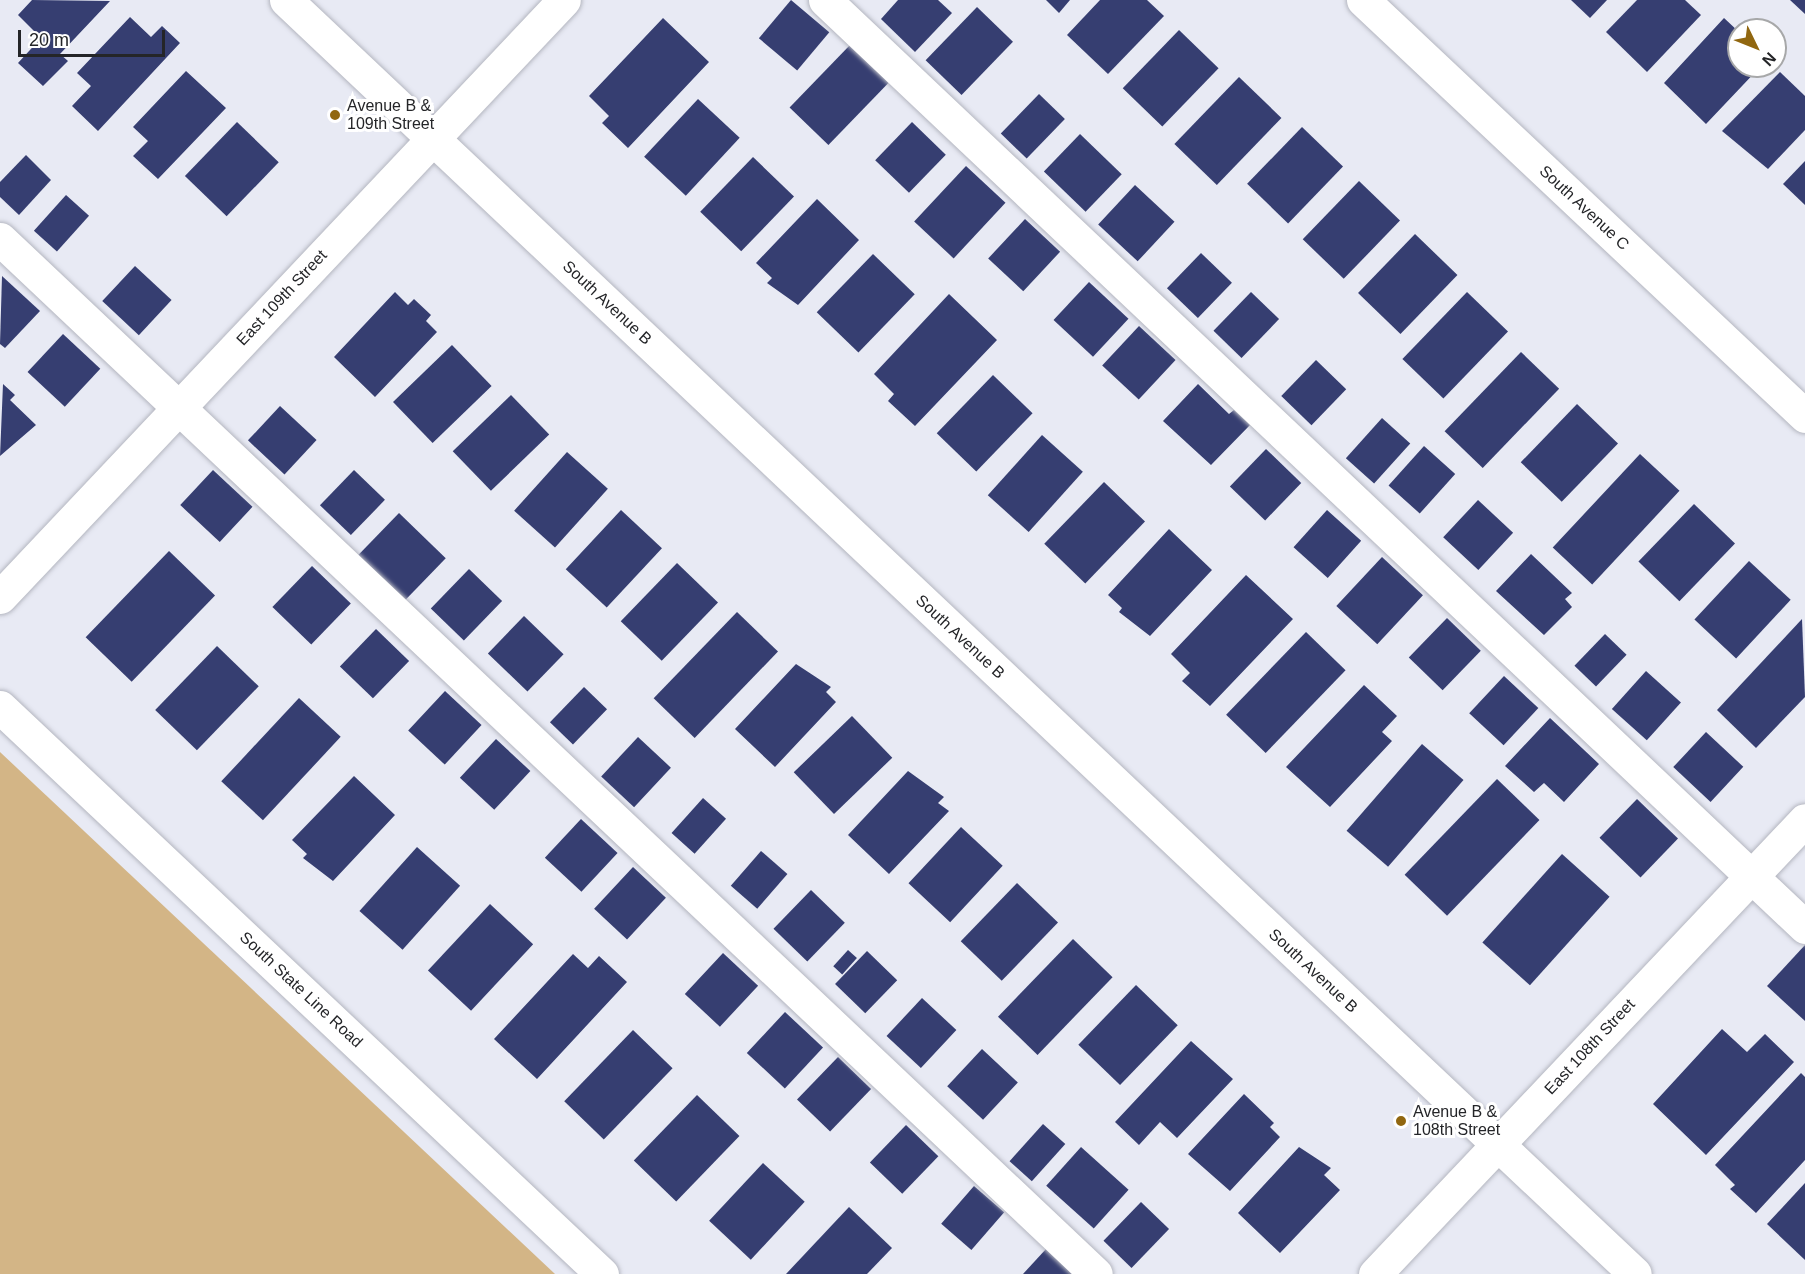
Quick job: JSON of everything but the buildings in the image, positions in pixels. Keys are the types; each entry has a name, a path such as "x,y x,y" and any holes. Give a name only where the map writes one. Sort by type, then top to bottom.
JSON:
{"street":[{"name":"South Avenue B","path":"285,0 1635,1274"},
{"name":"East 109th Street","path":"0,597 564,0"},
{"path":"825,0 1805,927"},
{"name":"South Avenue C","path":"1363,0 1805,416"},
{"path":"0,239 1096,1274"},
{"name":"South State Line Road","path":"0,706 602,1274"},
{"name":"East 108th Street","path":"1375,1274 1805,820"}],"shaded area":[{"path":"0,752 555,1274 0,1274"}],"place":[{"name":"Avenue B & 109th Street","path":"335,115"},
{"name":"Avenue B & 108th Street","path":"1401,1121"}]}
